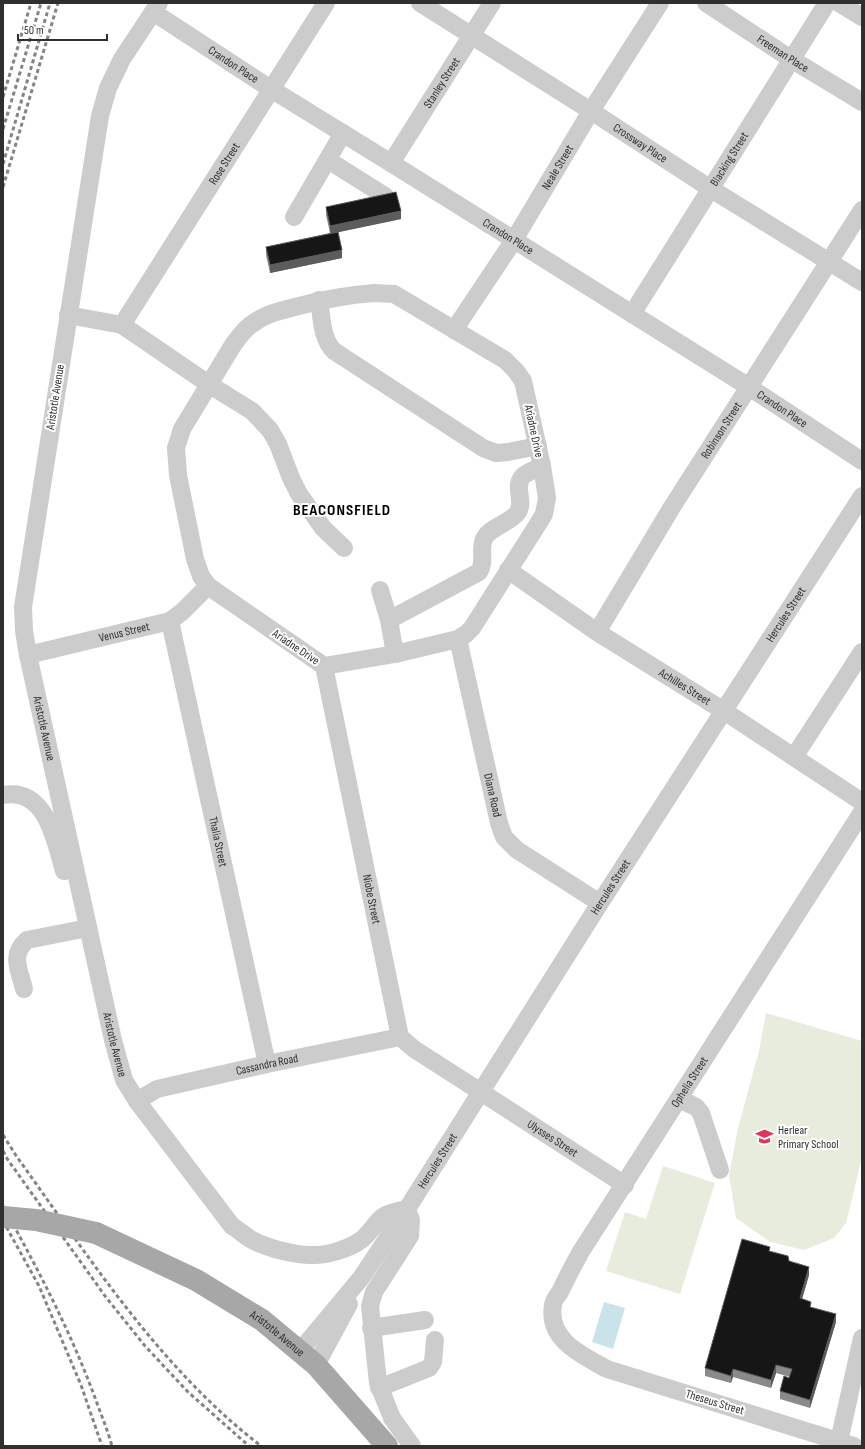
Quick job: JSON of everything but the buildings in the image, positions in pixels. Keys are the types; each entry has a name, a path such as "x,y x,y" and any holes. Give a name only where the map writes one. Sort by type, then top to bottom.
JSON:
{"main road":[{"name":"Aristotle Avenue","path":"3,1217 36,1220 96,1233 196,1280 262,1320 300,1351 316,1365 387,1446"}],"street":[{"name":"Rose Street","path":"122,325 326,3"},
{"name":"Crossway Place","path":"420,3 592,111 711,189 862,282"},
{"name":"Stanley Street","path":"391,163 492,3"},
{"name":"Neale Street","path":"454,330 514,240 592,111 660,3"},
{"name":"Freeman Place","path":"706,3 791,59 862,102"},
{"name":"Blacking Street","path":"632,314 827,3"},
{"path":"839,3 862,17"},
{"name":"Crandon Place","path":"156,7 271,89 749,387 862,461"},
{"name":"Aristotle Avenue","path":"156,7 122,59 104,98 100,116 23,607 24,631 28,655 84,929 124,1080 137,1101 232,1226 253,1240 274,1248 312,1256 347,1248 359,1242 368,1234 382,1217 390,1212 407,1209"},
{"path":"294,217 343,133"},
{"path":"328,160 385,196"},
{"name":"Robinson Street","path":"597,632 672,507 862,210"},
{"name":"Ariadne Drive","path":"355,294 394,294 505,360 523,381 538,446 547,498 544,514 472,628 466,634 458,638 395,654 324,666 208,586 201,576 195,559 178,475 176,448 182,429 233,345 242,333 251,324 268,314 319,300 355,294"},
{"path":"319,300 324,335 327,344 334,351 483,448 496,452 508,452 538,446"},
{"path":"68,315 122,325 210,385 252,411 264,421 278,444 299,494 323,528 344,548"},
{"path":"389,620 479,572 482,567 482,544 486,535 518,513 522,504 519,491 521,478 542,466"},
{"name":"Hercules Street","path":"300,1351 362,1278 600,903 862,496"},
{"name":"Achilles Street","path":"508,570 597,632 724,711 862,802"},
{"name":"Venus Street","path":"28,655 170,621 182,612 208,586"},
{"path":"380,590 389,620 395,654"},
{"name":"Thalia Street","path":"170,621 267,1064"},
{"name":"Diana Road","path":"458,638 498,823 504,837 518,850 600,903"},
{"path":"794,758 862,652"},
{"name":"Niobe Street","path":"324,666 400,1037"},
{"path":"3,795 18,794 25,796 41,810 49,821 84,929 27,940 21,945 16,956 24,989"},
{"name":"Ophelia Street","path":"578,1353 565,1343 556,1329 553,1317 553,1304 580,1253 625,1185 862,812"},
{"path":"400,1037 414,1049 481,1092"},
{"name":"Cassandra Road","path":"137,1101 157,1089 267,1064 400,1037"},
{"name":"Ulysses Street","path":"481,1092 625,1185"},
{"path":"679,1099 696,1107 701,1112 720,1170"},
{"path":"407,1209 411,1220 410,1236 374,1292 370,1306 371,1328 379,1388 392,1418 412,1446"},
{"name":"Hercules Street","path":"316,1365 362,1278"},
{"path":"371,1328 425,1320"},
{"path":"844,1444 862,1338"},
{"path":"379,1388 429,1368 433,1362 435,1340"},
{"name":"Theseus Street","path":"578,1353 607,1368 844,1444"}],"shaded area":[{"path":"766,1013 862,1041 862,1157 846,1223 834,1238 804,1250 770,1242 736,1218 729,1175 738,1128 759,1051"},
{"path":"663,1166 715,1183 680,1294 606,1271 625,1212 646,1219"}],"water":[{"path":"604,1302 625,1308 613,1349 592,1342"}],"railway":[{"path":"3,97 31,3"},
{"path":"3,129 41,3"},
{"path":"3,164 50,3"},
{"path":"3,187 58,3"},
{"path":"3,1135 72,1235 129,1311 191,1382 225,1415 261,1446"},
{"path":"3,1151 105,1296 145,1346 188,1392 249,1446"},
{"path":"3,1206 30,1255 78,1354 112,1446"},
{"path":"3,1221 39,1286 81,1385 102,1446"}],"place":[{"name":"Herlear Primary School","path":"765,1137"}],"district":[{"name":"BEACONSFIELD","path":"342,509"}]}
